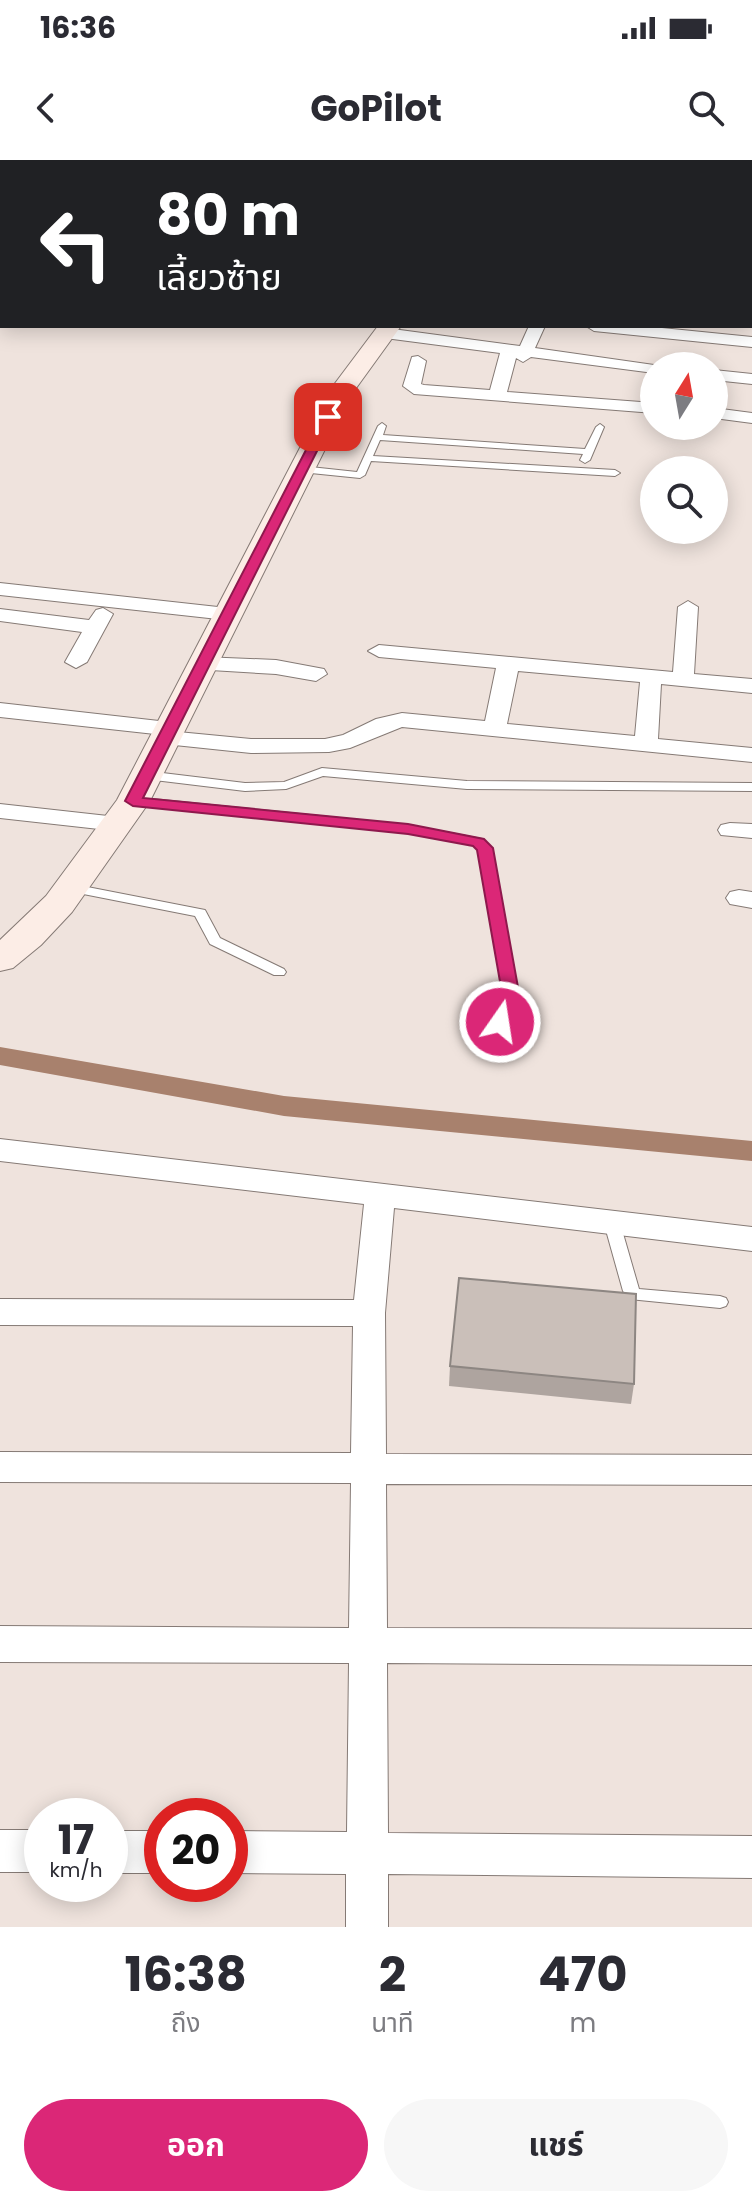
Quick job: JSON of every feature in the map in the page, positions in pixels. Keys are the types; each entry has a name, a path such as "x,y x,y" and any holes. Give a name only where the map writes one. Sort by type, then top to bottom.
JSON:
{"street":[{"path":"497,397 517,353 536,328"},
{"path":"614,328 752,342"},
{"path":"0,959 28,937 72,888 132,800 342,390 384,333 432,343 640,366"},
{"path":"418,361 412,386 415,388 640,407"},
{"path":"728,390 752,379"},
{"path":"728,401 752,418"},
{"path":"0,589 227,614"},
{"path":"76,662 110,602"},
{"path":"683,680 688,607"},
{"path":"0,615 95,627"},
{"path":"379,651 752,686"},
{"path":"202,664 276,667 316,674"},
{"path":"495,729 508,664"},
{"path":"646,745 651,677"},
{"path":"0,710 169,729 280,749 338,745 391,720 752,755"},
{"path":"0,811 132,800"},
{"path":"0,1150 752,1239"},
{"path":"367,1927 369,1313 380,1197"},
{"path":"0,1312 369,1313"},
{"path":"0,1467 751,1472"},
{"path":"0,1644 752,1647"},
{"path":"0,1851 24,1851"},
{"path":"248,1852 752,1857"}],"lane":[{"path":"301,469 360,475 382,426"},
{"path":"580,471 600,427"},
{"path":"377,437 589,452"},
{"path":"367,458 615,473"},
{"path":"132,800 286,785 322,772 467,785 752,787"},
{"path":"132,800 408,829 478,842 485,848 511,993 500,1022"},
{"path":"72,888 200,913 215,941 279,972"},
{"path":"612,1223 631,1291 635,1295 720,1302"}],"building":[{"path":"459,1278 636,1294 634,1384 450,1366"}],"waterway":[{"path":"0,1056 284,1106 752,1151"}],"route":[{"path":"328,417 133,801 408,829 478,842 485,848 511,993 500,1022"}]}
